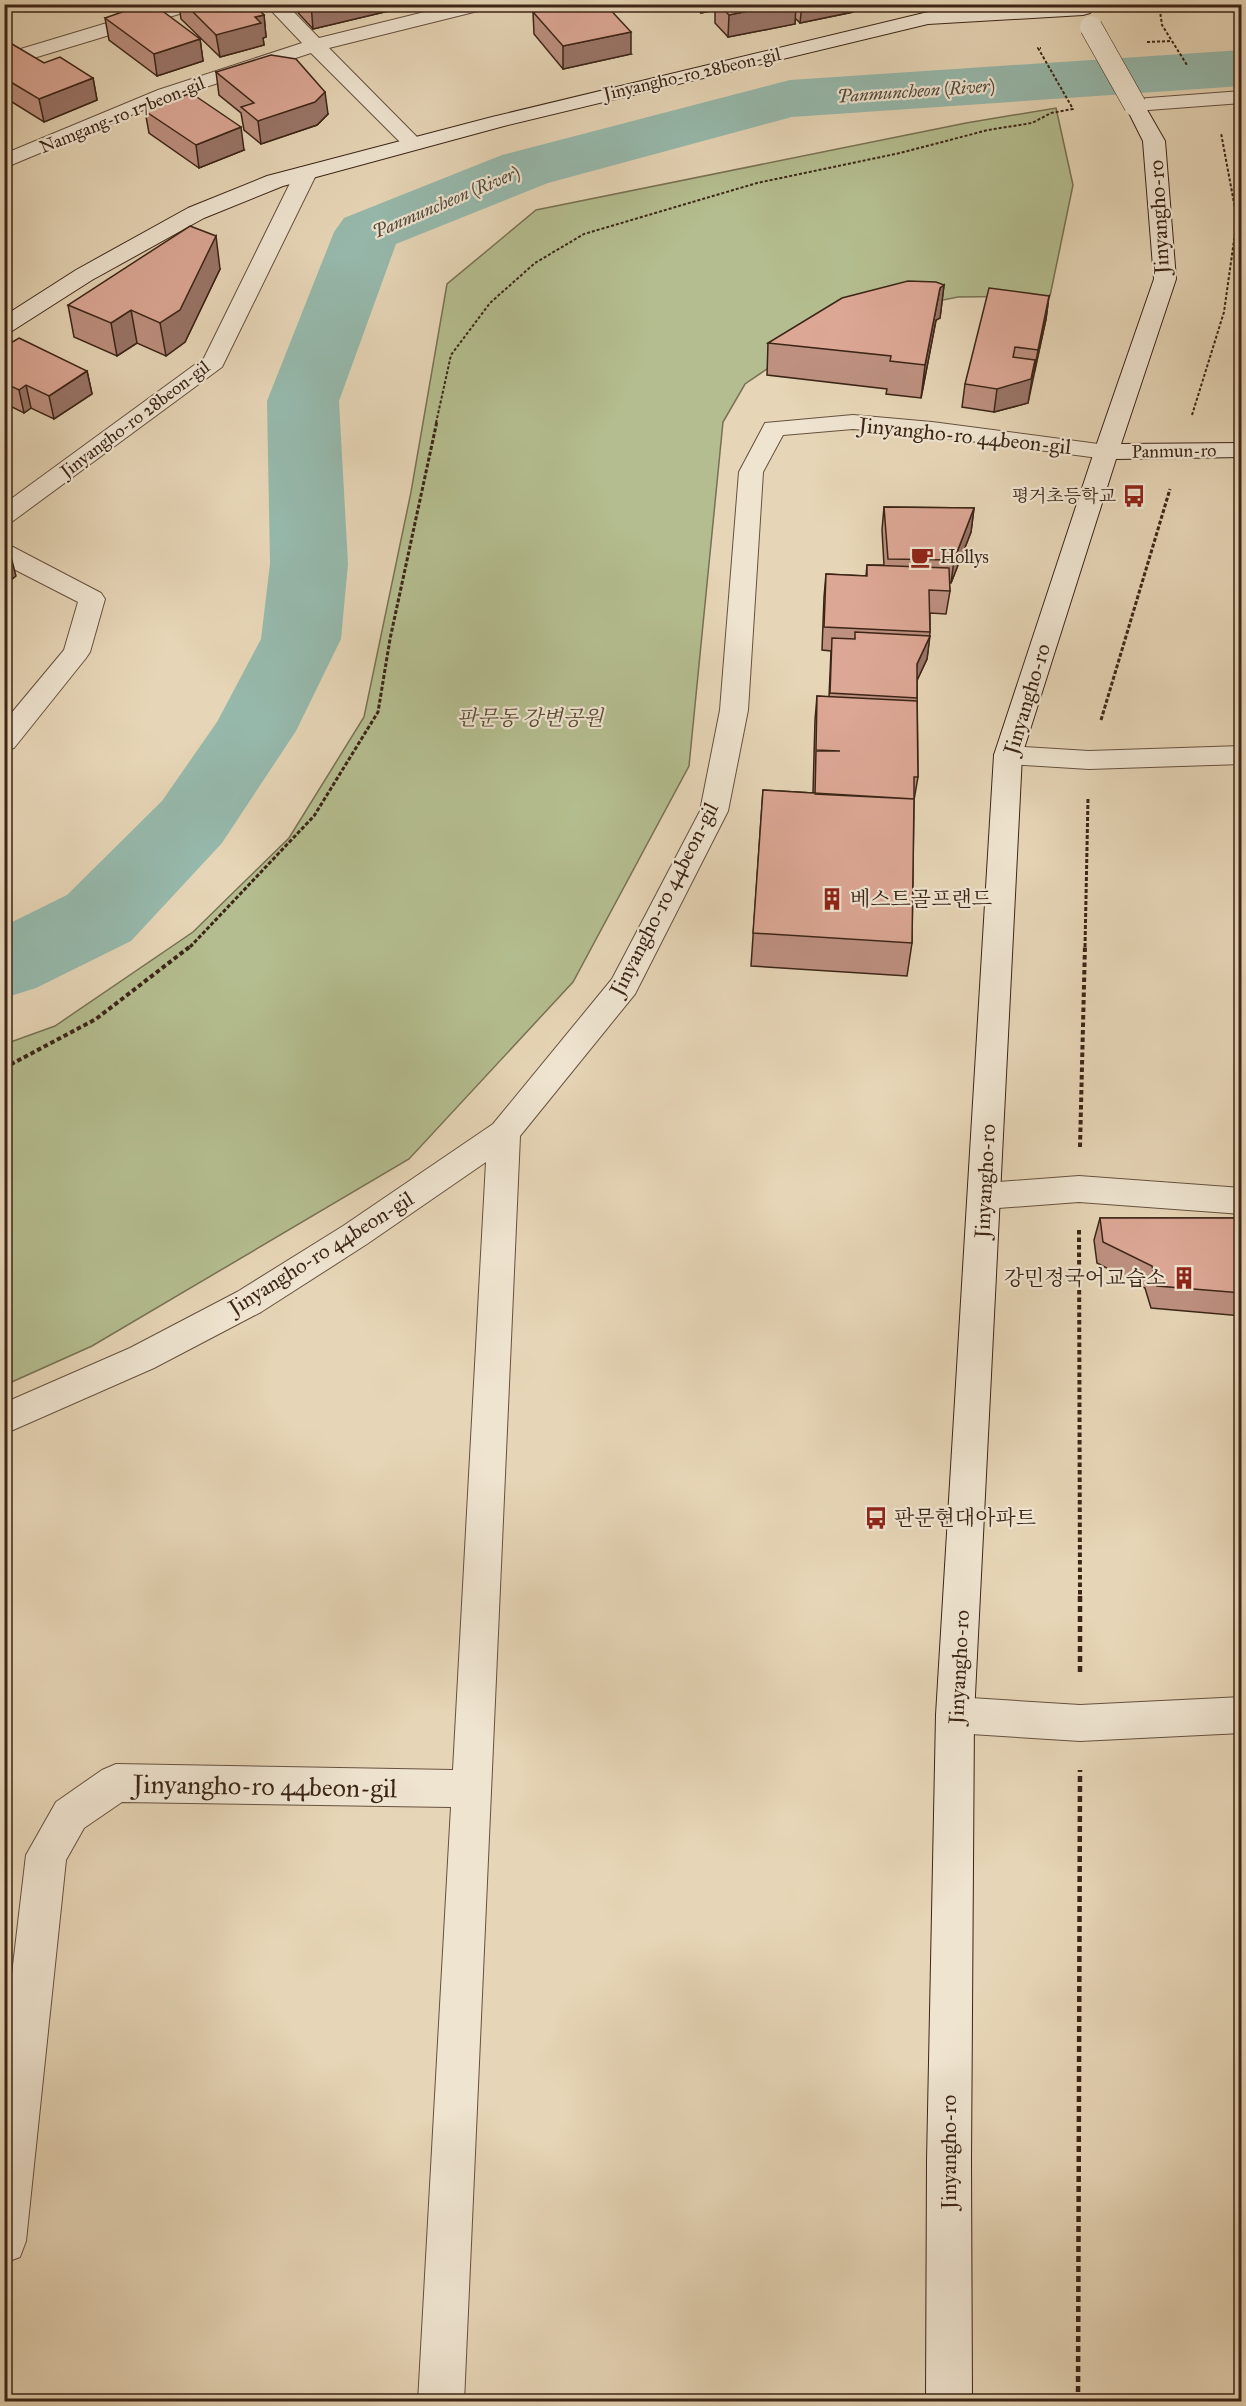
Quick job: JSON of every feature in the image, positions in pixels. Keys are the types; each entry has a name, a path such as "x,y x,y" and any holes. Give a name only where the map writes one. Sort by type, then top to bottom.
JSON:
{"street":[{"path":"4,61 192,4"},
{"path":"274,4 412,142"},
{"name":"Namgang-ro 17beon-gil","path":"4,162 165,94 316,45 483,4"},
{"name":"Jinyangho-ro","path":"949,2402 949,2162 955,1715 1008,755 1106,452 1165,279 1154,141 1086,13"},
{"name":"Jinyangho-ro 28beon-gil","path":"4,326 84,275 196,213 275,181 306,172 412,142 927,18 1086,13"},
{"path":"1135,105 1242,97"},
{"name":"Jinyangho-ro 28beon-gil","path":"4,516 214,362 306,172"},
{"name":"Jinyangho-ro 44beon-gil","path":"4,1419 142,1358 249,1302 355,1235 504,1133 624,986 714,811 734,710 751,472 774,428 853,422 932,429 1106,452"},
{"name":"Panmun-ro","path":"1106,452 1242,450"},
{"path":"4,553 92,598 77,652 4,741"},
{"path":"1008,755 1089,760 1242,755"},
{"path":"441,2402 504,1133"},
{"path":"985,1196 1079,1189 1242,1201"},
{"path":"955,1715 1080,1722 1242,1715"},
{"name":"Jinyangho-ro 44beon-gil","path":"4,2241 46,1855 70,1815 116,1783 472,1789"}],"path":[{"path":"1160,4 1162,25 1190,69"},
{"path":"4,1068 96,1019 198,941 314,816 378,712 394,616 451,355 497,296 535,263 584,234 757,183 900,153 988,130 1032,123 1051,113 1073,109 1038,48"},
{"path":"1078,2402 1079,1189 1089,760"}],"green space":[{"name":"판문동 강변공원","path":"1056,108 1073,185 1050,296 958,297 837,321 745,384 723,422 689,766 573,982 409,1159 92,1346 5,1385 5,1044 55,1026 193,932 289,838 364,717 411,492 447,284 536,210 966,123"}],"building":[{"path":"145,4 153,4 200,39 154,54 105,18"},
{"path":"185,4 253,4 264,15 255,17 261,23 216,35"},
{"path":"572,4 605,4 631,32 563,46 533,12"},
{"path":"718,4 782,4 729,15"},
{"path":"12,44 44,63 60,57 93,78 39,99 4,78 4,47"},
{"path":"271,55 296,59 325,92 315,102 258,121 241,107 254,103 216,72"},
{"path":"191,93 241,127 196,145 145,111"},
{"path":"190,226 216,236 180,310 160,323 131,310 111,323 68,305"},
{"path":"908,281 936,282 944,285 940,288 925,365 890,361 891,356 768,343 842,298"},
{"path":"989,288 1049,296 1038,350 1015,347 1013,357 1035,360 1031,379 997,389 965,384"},
{"path":"19,338 87,371 49,396 26,385 19,390 4,383 4,347"},
{"path":"884,507 974,508 954,560 888,559"},
{"path":"867,565 949,568 950,591 929,590 930,632 824,627 826,574 867,576"},
{"path":"855,632 930,636 917,664 917,698 830,693 832,638 855,639"},
{"path":"817,696 917,701 918,777 914,777 914,799 815,794 816,751 840,751 816,750"},
{"name":"베스트골프랜드","path":"763,790 914,799 912,943 753,933"},
{"path":"1100,1218 1242,1218 1242,1293 1157,1286 1152,1266 1103,1242"}],"waterway":[{"name":"Panmuncheon (River)","path":"4,965 99,918 192,822 254,731 301,639 309,564 303,401 367,232 525,169 790,99 1242,68"}],"place":[{"name":"평거초등학교","path":"1134,496"},
{"name":"Hollys","path":"922,557"},
{"name":"베스트골프랜드","path":"832,899"},
{"name":"강민정국어교습소","path":"1184,1278"},
{"name":"판문현대아파트","path":"876,1518"}]}
